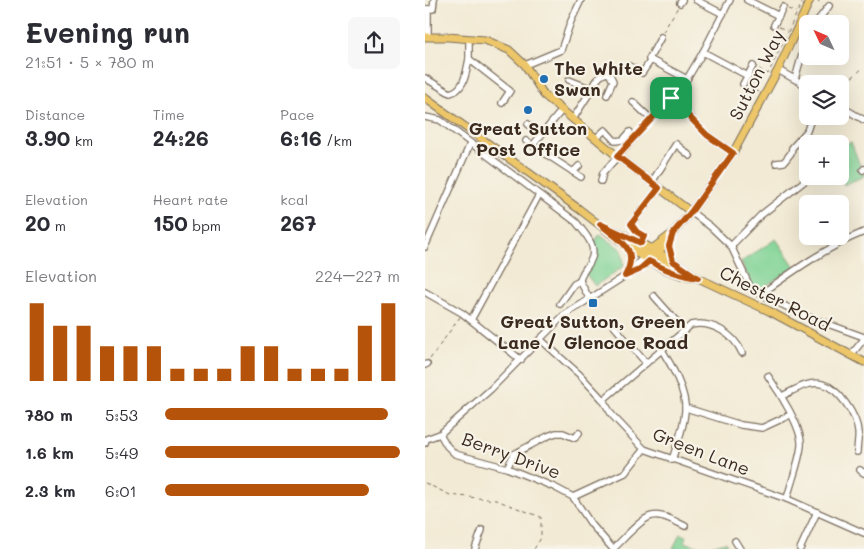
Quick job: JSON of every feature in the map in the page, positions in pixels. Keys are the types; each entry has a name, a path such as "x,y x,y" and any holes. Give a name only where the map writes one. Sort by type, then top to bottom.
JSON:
{"main road":[{"name":"Sutton Way","path":"650,255 691,212 733,153 779,70 811,0"},
{"path":"426,37 485,40 498,44 525,65 544,95 617,156 691,212"},
{"name":"Chester Road","path":"425,98 600,224 627,247 673,261 698,278 769,311 864,362"},
{"name":"Chester Road","path":"600,224 641,243 662,268 683,276 698,278"},
{"path":"615,231 650,255"},
{"path":"673,233 669,246 673,261"}],"street":[{"path":"426,37 426,9 433,10 434,0"},
{"path":"525,65 561,50 571,20 581,0"},
{"path":"696,0 723,14"},
{"path":"601,181 603,173 617,156 687,79 730,0"},
{"path":"747,0 779,16"},
{"path":"822,15 829,6"},
{"path":"774,25 783,7"},
{"path":"629,66 642,73 651,60 649,59 661,37"},
{"path":"425,78 450,93 455,92 463,85 469,59 469,39"},
{"path":"703,52 748,76"},
{"path":"469,59 510,91 502,103"},
{"path":"651,60 687,79"},
{"path":"795,78 799,64"},
{"path":"743,84 753,66"},
{"path":"779,70 799,81"},
{"path":"573,119 595,82 602,74 609,73 613,80 607,95"},
{"path":"569,80 592,89"},
{"path":"671,98 707,135 733,153"},
{"path":"633,102 651,119"},
{"path":"533,145 562,110"},
{"path":"849,111 864,120"},
{"path":"425,117 440,120 575,222 591,243 593,256 580,281 574,284 560,304"},
{"path":"528,124 541,135"},
{"path":"776,163 784,162 793,155 792,148 807,131 809,125"},
{"path":"596,138 605,130 615,140 623,140 630,132"},
{"path":"526,141 581,177"},
{"path":"425,247 470,144"},
{"path":"651,182 676,144 690,156"},
{"path":"573,172 579,166"},
{"path":"731,246 761,215 799,185"},
{"path":"631,224 659,188"},
{"path":"471,320 539,195"},
{"path":"691,212 711,227 731,246 751,289 803,316 864,338 851,355"},
{"path":"761,294 797,268 864,232"},
{"path":"625,276 631,262 627,247"},
{"path":"425,440 440,434 503,379 563,316 625,276 639,270 650,255"},
{"path":"580,281 589,298"},
{"path":"425,292 471,320 521,360"},
{"path":"654,296 684,330"},
{"path":"603,400 684,330 697,323 703,323 719,329 734,340 742,353"},
{"path":"613,325 646,363"},
{"name":"Green Lane","path":"540,339 575,370 603,400 612,416 644,449 787,499 864,533"},
{"path":"662,350 677,379 686,408 684,424 672,460"},
{"path":"768,376 782,396 801,444 787,499"},
{"path":"782,396 808,384 822,384 832,389 850,408 861,431 857,452"},
{"path":"686,408 741,425 762,428 790,414"},
{"path":"507,468 514,454 548,436 563,433 575,438 579,433"},
{"name":"Berry Drive","path":"440,434 447,446 455,454 507,468 554,487 573,497 591,524 613,549"},
{"path":"573,497 625,473 644,449"},
{"path":"800,549 817,512"},
{"path":"613,549 645,518 653,515 667,518 685,526"},
{"path":"475,549 481,530"},
{"path":"735,541 740,549"}],"path":[{"path":"753,66 768,74 803,0"},
{"path":"816,0 829,6"},
{"path":"661,37 681,2"},
{"path":"783,7 797,12"},
{"path":"774,25 788,31"},
{"path":"849,80 864,67"},
{"path":"743,84 758,92"},
{"path":"631,224 637,232 644,236 641,243"},
{"path":"426,364 462,314"},
{"path":"425,483 449,495 496,500 541,517 541,538 534,549"}],"green space":[{"path":"851,142 864,176 849,183 849,143"},
{"path":"600,234 622,250 624,266 595,286 586,274 595,260 594,243"},
{"path":"776,239 795,267 759,290 754,288 741,262"},
{"path":"680,534 686,536 684,542 704,548 726,542 728,547 726,549 673,549"}],"place":[{"name":"The White Swan","path":"544,79"},
{"name":"Great Sutton Post Office","path":"528,110"},
{"name":"Great Sutton, Green Lane / Glencoe Road","path":"593,303"}],"route":[{"path":"671,98 707,135 733,153 691,212 673,233 669,246 670,256 673,261 698,278 683,276 649,261 639,270 625,276 631,262 627,247 600,224 641,243 644,236 637,232 631,224 659,188 617,156 671,98"}]}
